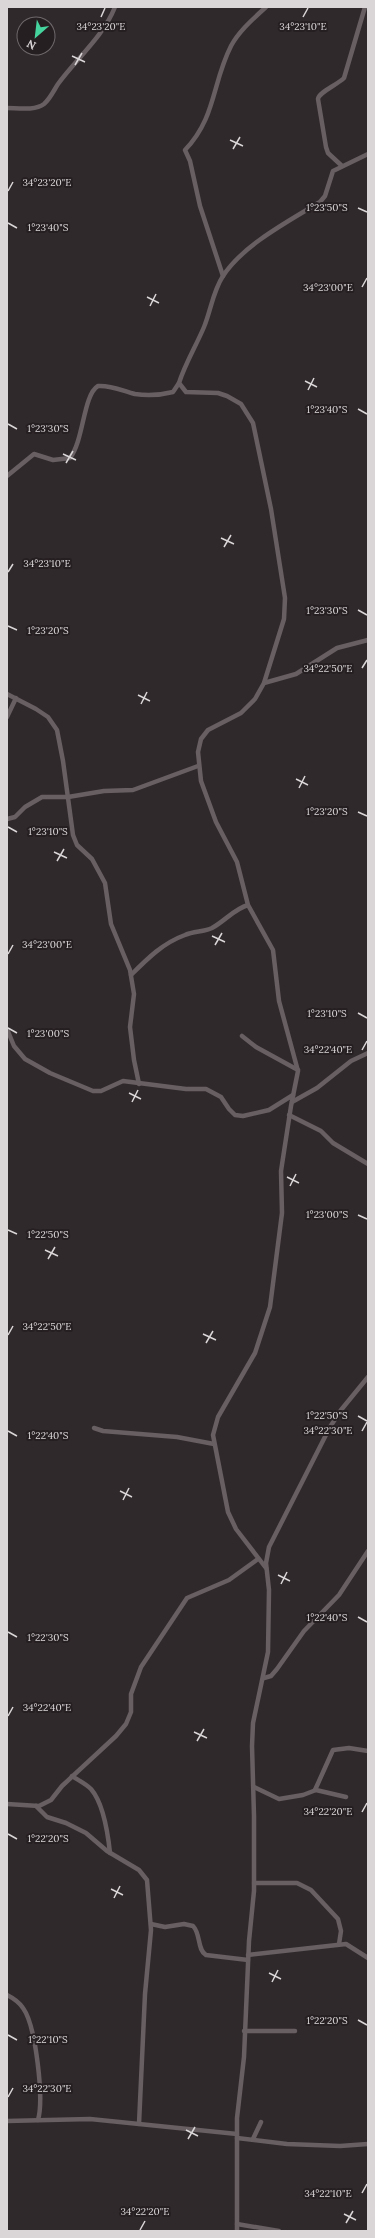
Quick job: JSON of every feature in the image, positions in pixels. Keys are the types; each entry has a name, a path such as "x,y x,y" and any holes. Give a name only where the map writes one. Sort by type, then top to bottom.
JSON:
{"street":[{"path":"7,108 21,109 40,106 45,103 106,26 115,7"},
{"path":"223,276 200,206 190,161 185,150 194,140 208,118 222,67 231,45 249,22 266,7"},
{"path":"342,166 328,153 318,99 322,92 337,85 344,78 365,7"},
{"path":"7,476 34,454 53,460 70,458 79,443 87,404 92,392 98,386 113,387 146,395 157,395 173,392 179,383 204,328 212,298 223,276 247,250 320,202 325,196 331,173 342,166 368,154"},
{"path":"179,383 186,392 218,393 241,404 256,432 272,509 286,608 264,683 249,707 241,713 212,727 205,734 198,752 198,766 216,822 237,862 248,905 273,950 279,1001 298,1070 289,1115 281,1171 281,1225 270,1307 254,1353 218,1417 213,1435 228,1512 236,1529 266,1568"},
{"path":"264,683 296,674 337,648 368,640"},
{"path":"7,694 48,717 57,730 73,835 77,845 92,859 105,883 111,924 131,975 134,994 130,1026 134,1060 140,1084"},
{"path":"7,717 16,698"},
{"path":"7,819 15,817 25,807 42,797 68,797 104,791 133,790 198,766"},
{"path":"131,975 150,956 170,941 187,934 211,928 239,907 248,905"},
{"path":"7,1029 15,1047 25,1059 50,1073 93,1091 101,1091 123,1081 186,1089 206,1089 221,1096 228,1109 235,1115 243,1116 269,1110 293,1095"},
{"path":"242,1036 256,1047 298,1070"},
{"path":"292,1102 317,1088 351,1061 368,1053"},
{"path":"289,1115 321,1131 333,1143 368,1164"},
{"path":"237,2231 237,2136 254,1883 253,1723 264,1678 268,1652 269,1590 266,1568 270,1547 330,1427 345,1405 368,1377"},
{"path":"94,1428 103,1431 177,1437 214,1444"},
{"path":"264,1678 271,1676 304,1631 339,1595 368,1551"},
{"path":"7,1804 36,1806 51,1800 72,1776 116,1736 126,1724 131,1712 131,1694 141,1667 187,1598 229,1580 258,1559"},
{"path":"315,1790 333,1750 349,1748 368,1751"},
{"path":"72,1776 91,1789 95,1797 106,1826 110,1853"},
{"path":"254,1787 279,1799 303,1795 315,1790 346,1797"},
{"path":"36,1806 47,1817 66,1823 86,1833 110,1853 145,1875 149,1888 150,1924 139,2124"},
{"path":"254,1883 296,1883 311,1890 338,1919 342,1931 339,1944"},
{"path":"150,1924 165,1927 184,1924 194,1926 201,1949 206,1956 248,1958 339,1944 350,1946 368,1958"},
{"path":"7,1995 24,2009 34,2043 40,2103 38,2120"},
{"path":"244,2031 296,2031"},
{"path":"7,2121 90,2119 237,2136 273,2143 340,2146 368,2144"},
{"path":"253,2139 261,2122"},
{"path":"237,2224 279,2231"}]}
